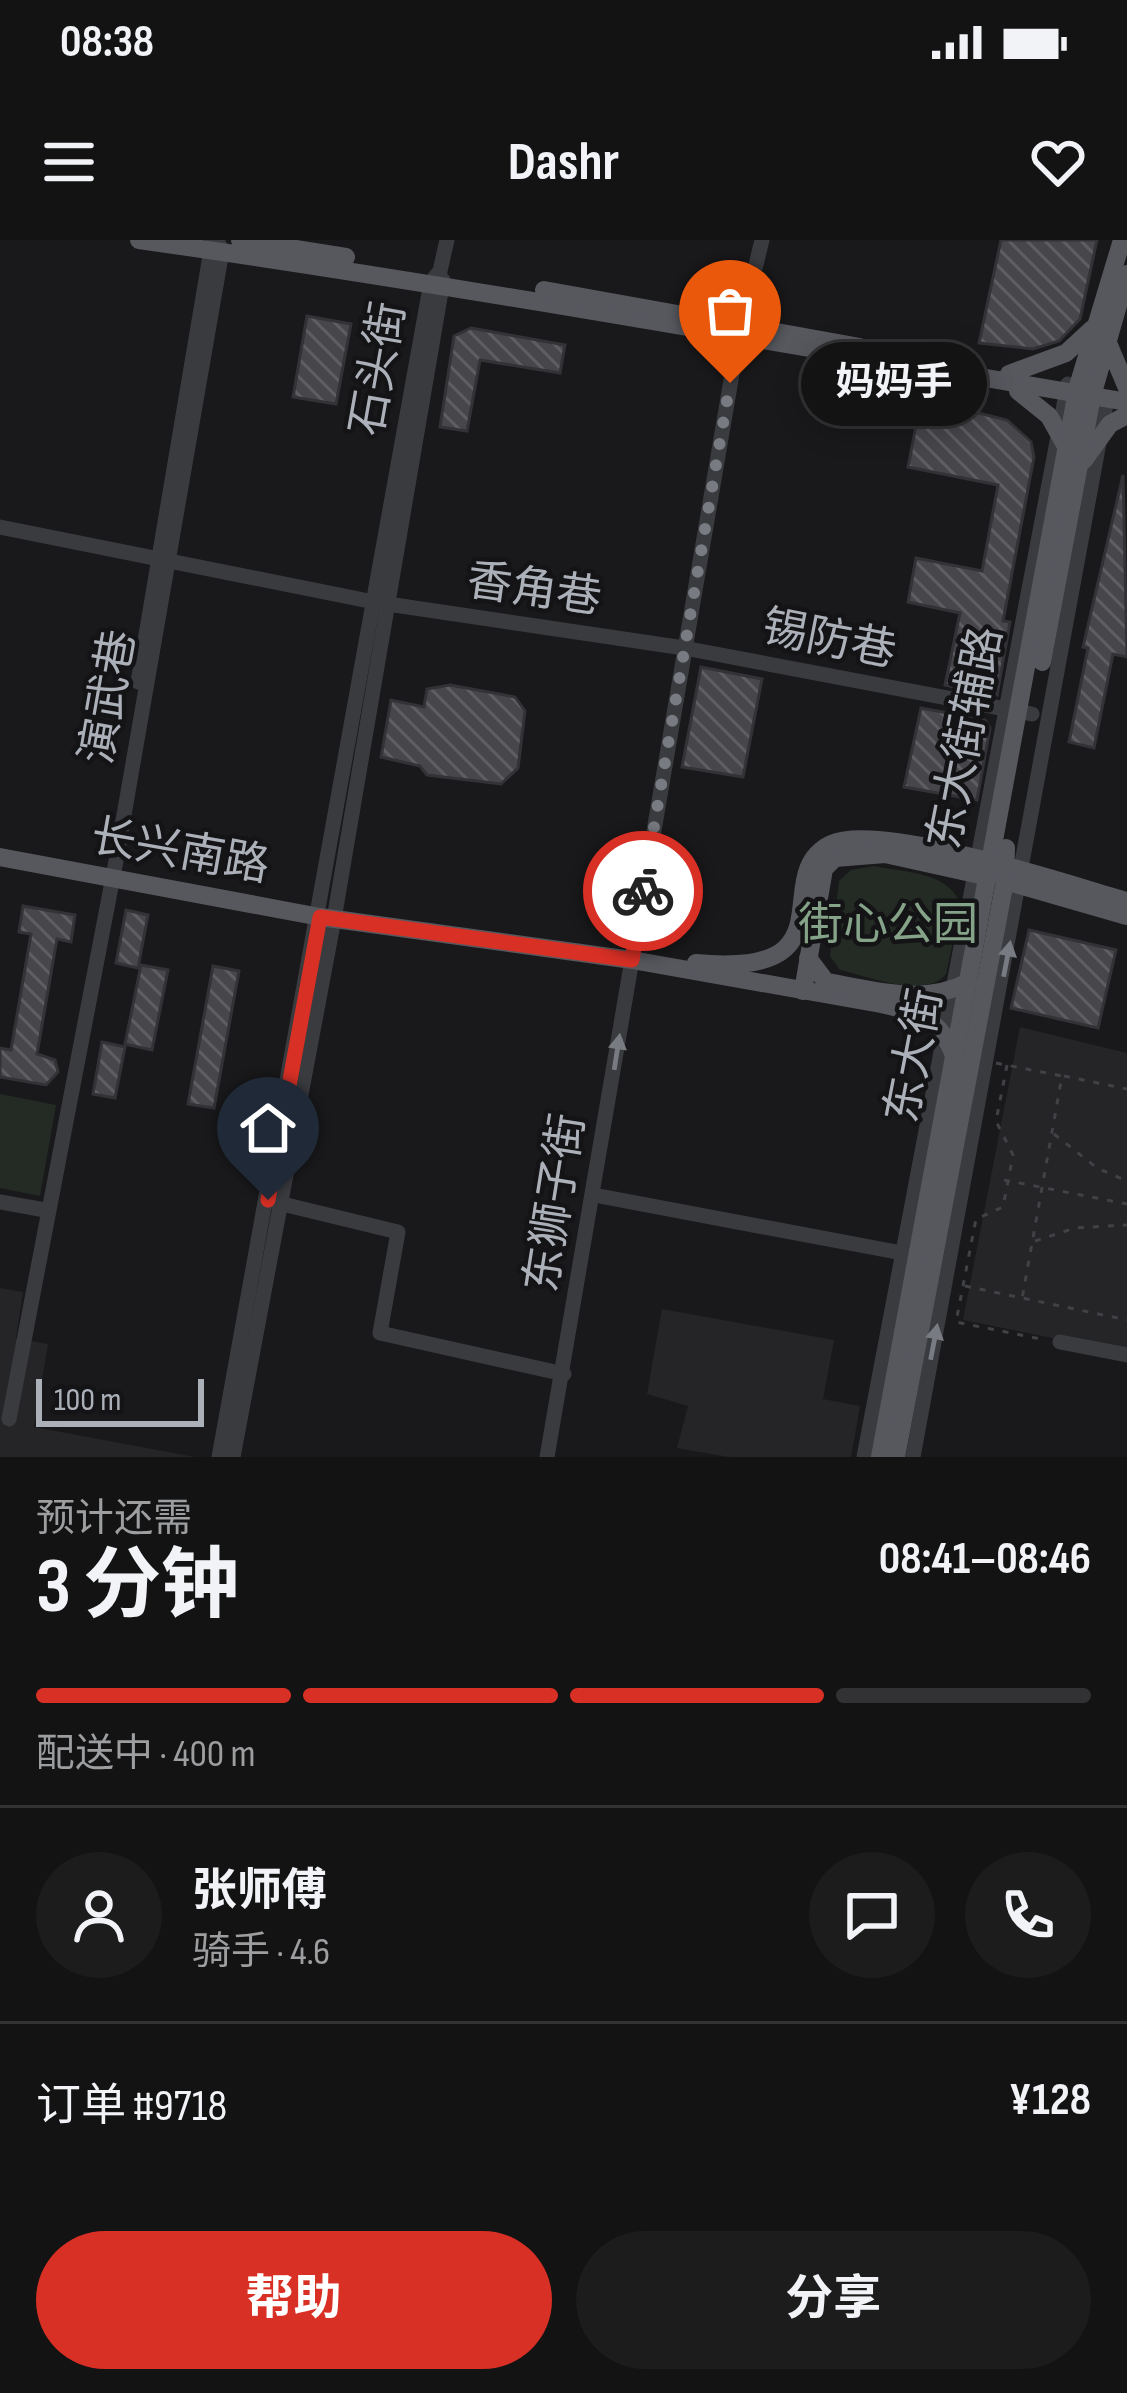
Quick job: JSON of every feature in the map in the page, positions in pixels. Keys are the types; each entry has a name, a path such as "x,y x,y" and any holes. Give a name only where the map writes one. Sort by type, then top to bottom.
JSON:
{"main road":[{"path":"140,240 216,245 439,279"},
{"path":"240,240 1088,394 1122,240"},
{"path":"1009,380 1101,333 1127,274"},
{"path":"1101,333 1127,388"},
{"path":"1009,380 1038,403 1063,441"},
{"name":"东大街","path":"896,1457 998,872 1063,441 1088,394"},
{"name":"东大街","path":"1020,713 1077,476 1088,394"},
{"path":"1077,476 1100,436 1127,415"},
{"name":"长兴南路","path":"632,960 730,966 770,961 782,953 797,925 812,862 840,841 887,841 998,872"},
{"path":"802,992 824,868 835,858 885,854 998,872 1127,902"},
{"name":"长兴南路","path":"0,857 327,918 632,960 912,1010 945,1033"},
{"path":"998,872 1127,916"},
{"name":"东大街","path":"880,1457 954,1056 961,986 998,872"},
{"path":"808,958 826,982 916,997 961,986"},
{"path":"945,1033 954,1056"}],"street":[{"name":"石头街","path":"273,1202 447,240"},
{"name":"东狮子街","path":"547,1457 739,332 763,240"},
{"name":"演武巷","path":"9,1419 109,880 216,245"},
{"name":"东大街辅路","path":"913,1457 988,1061 998,872 1100,436 1088,394"},
{"name":"香角巷","path":"0,527 380,603 684,648"},
{"name":"锡防巷","path":"684,648 1020,713"},
{"path":"864,1457 945,1033 961,986"},
{"path":"594,1195 902,1252"},
{"path":"0,1202 45,1210"},
{"path":"273,1202 398,1232 380,1333 564,1374"},
{"path":"219,1457 273,1202"},
{"path":"233,1457 273,1202"},
{"path":"1060,1342 1127,1355"}],"path":[{"path":"988,1061 1127,1089"},
{"path":"1007,1065 996,1121 1013,1155 1003,1207 976,1219 956,1322 1060,1342"},
{"path":"1022,1299 1062,1076"},
{"path":"1052,1132 1097,1168 1127,1181"},
{"path":"1006,1180 1127,1204"},
{"path":"1033,1242 1075,1228 1127,1225"},
{"path":"945,1282 1127,1320"}],"shaded area":[{"path":"1020,1027 1127,1053 1127,1353 963,1320"},
{"path":"0,1288 23,1292 16,1338 48,1344 34,1427 195,1457 0,1457"},
{"path":"662,1309 834,1340 823,1399 860,1406 851,1457 729,1457 677,1448 688,1406 647,1394"}],"green space":[{"name":"街心公园","path":"874,866 936,880 961,905 946,974 937,982 911,986 880,981 840,970 830,956 839,881 851,870"},
{"path":"0,1094 56,1105 40,1196 0,1188"}],"building":[{"path":"1001,240 1097,240 1080,319 1059,341 1033,349 979,343"},
{"path":"307,316 351,324 336,404 293,397"},
{"path":"471,328 565,345 560,373 480,360 467,431 440,427 454,336"},
{"path":"962,409 1007,420 1031,442 1034,457 1003,621 1010,622 997,695 945,685 960,613 908,602 916,558 982,571 998,485 908,467 919,410 959,418"},
{"path":"1123,475 1127,657 1113,654 1094,748 1069,742 1088,648 1083,647"},
{"path":"701,667 762,679 743,777 682,767"},
{"path":"450,685 515,697 525,711 518,768 501,784 427,775 420,766 381,757 391,700 424,707 427,689"},
{"path":"921,708 985,720 990,728 977,800 904,787"},
{"path":"23,906 75,915 71,942 57,939 37,1054 55,1060 58,1072 46,1085 0,1077 0,1048 11,1050 31,934 19,932"},
{"path":"126,910 148,915 138,968 116,963"},
{"path":"1029,930 1116,950 1098,1028 1011,1008"},
{"path":"141,965 168,970 152,1050 125,1044"},
{"path":"213,966 239,971 214,1108 188,1104"},
{"path":"102,1042 125,1047 115,1098 93,1094"}],"way so far":[{"path":"643,891 730,383"}],"place":[{"name":"妈妈手","path":"730,383"}],"route":[{"path":"268,1200 320,917 632,960 643,891"}]}
